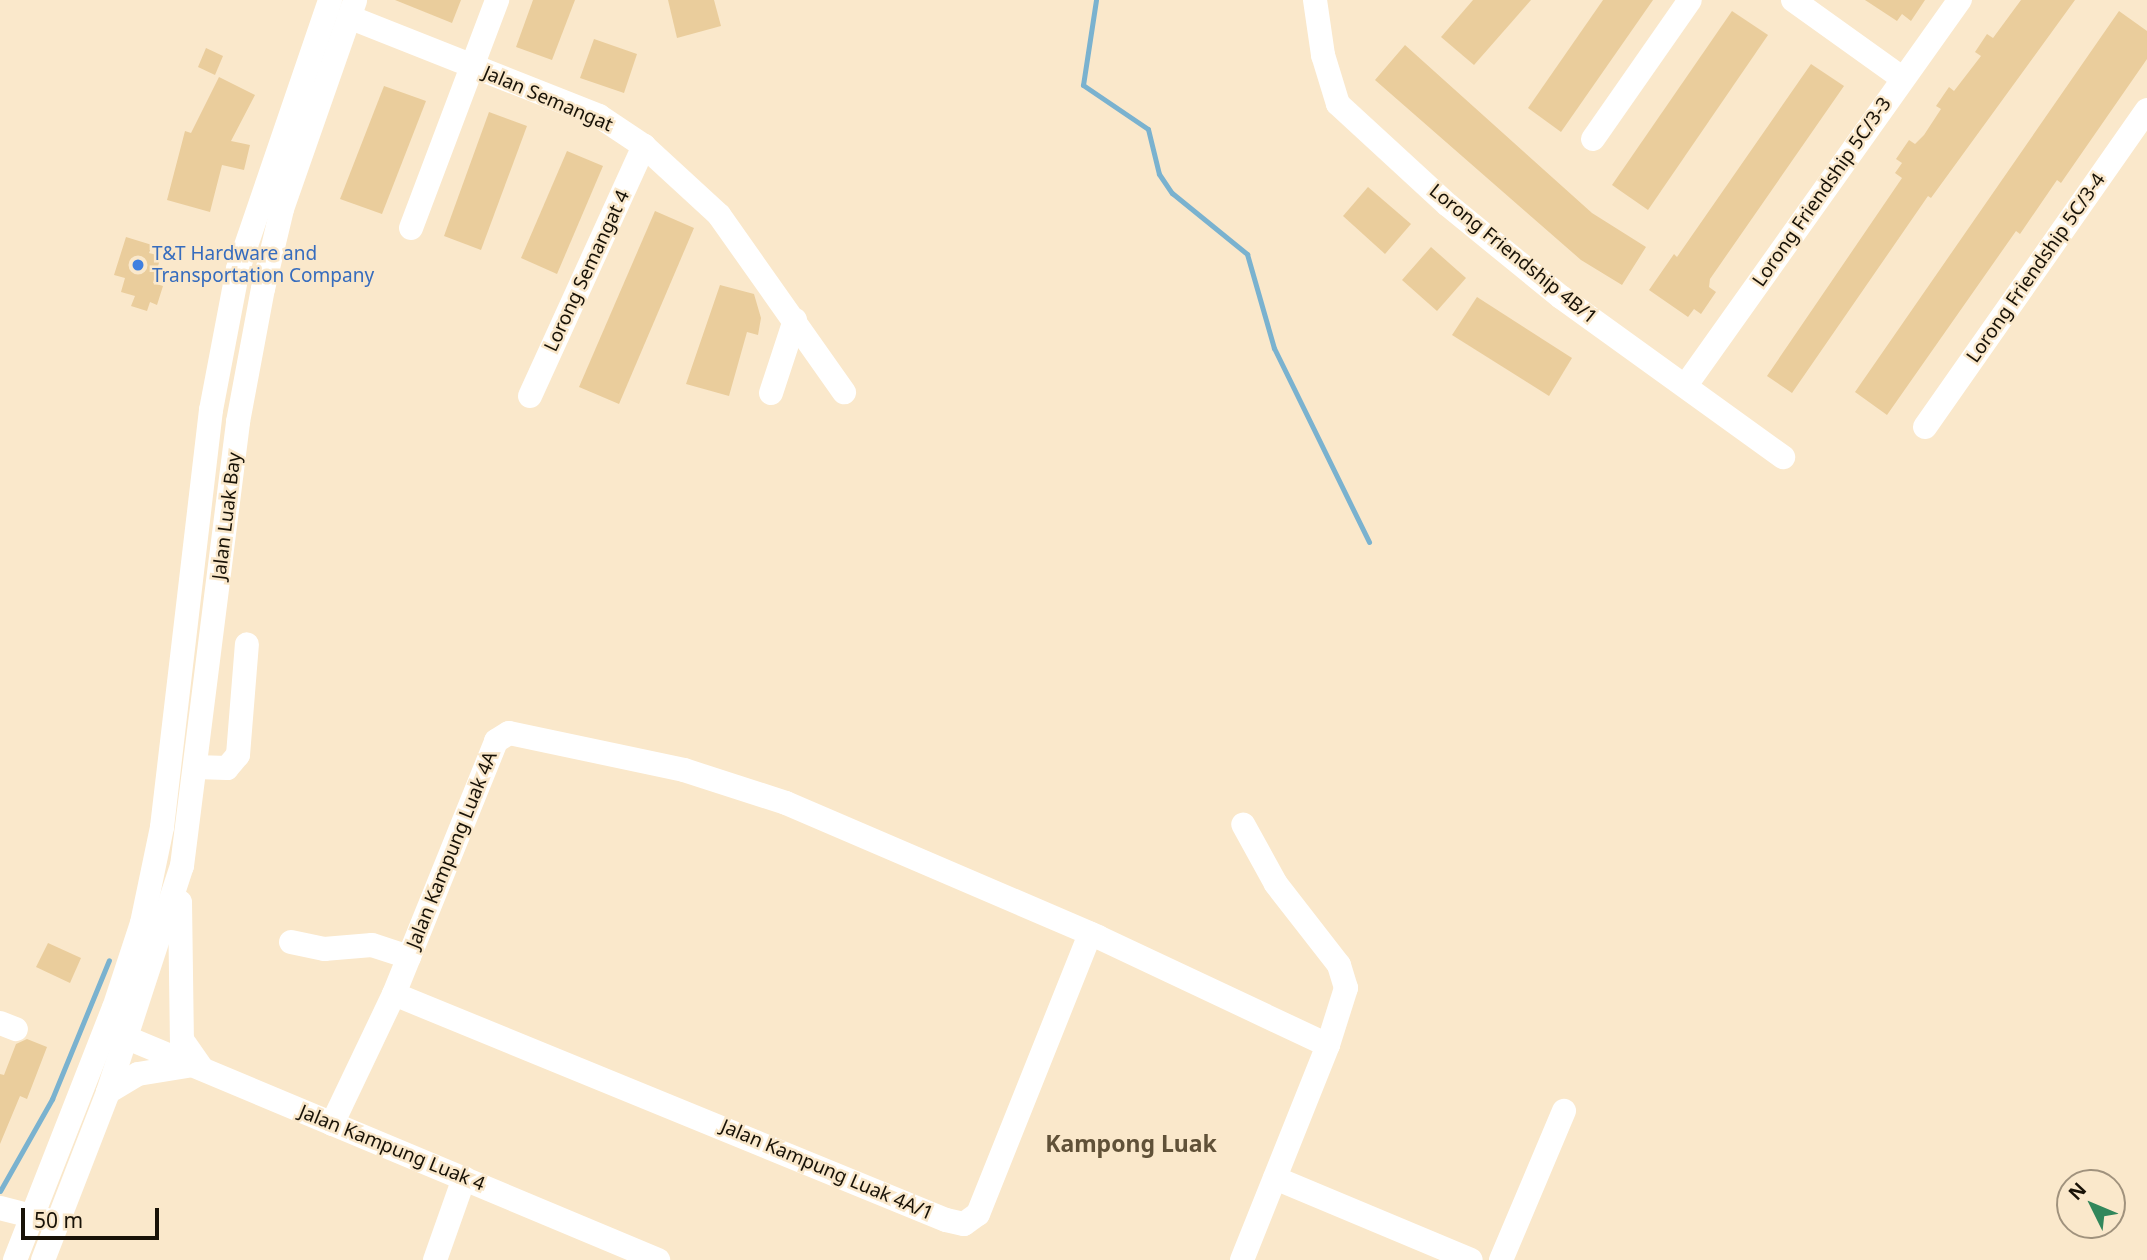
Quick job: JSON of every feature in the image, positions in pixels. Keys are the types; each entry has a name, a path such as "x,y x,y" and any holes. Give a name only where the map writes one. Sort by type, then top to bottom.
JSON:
{"street":[{"name":"Jalan Luak Bay","path":"99,1047 142,923 162,827 211,410 238,269 330,0"},
{"path":"411,228 497,0"},
{"name":"Lorong Friendship 4B/1","path":"1315,0 1323,55 1338,104 1448,205 1561,297 1783,457"},
{"path":"1593,139 1690,0"},
{"path":"1793,0 1902,78"},
{"name":"Lorong Friendship 5C/3-3","path":"1686,385 1960,0"},
{"name":"Jalan Luak Bay","path":"108,1092 182,866 238,422 262,289 282,209 352,8"},
{"name":"Jalan Semangat","path":"352,8 470,67 599,116 644,146 719,215 844,392"},
{"name":"Lorong Friendship 5C/3-4","path":"1925,427 2147,110"},
{"name":"Lorong Semangat 4","path":"530,396 644,146"},
{"path":"771,393 795,320"},
{"path":"195,767 227,768 238,755 247,644"},
{"name":"Jalan Kampung Luak 4A","path":"332,1124 394,994 496,741 509,733 684,770 786,803 1101,939 1328,1045"},
{"path":"1242,1260 1328,1045 1346,988 1343,974 1276,884 1243,824"},
{"path":"43,1260 108,1092 138,1074 197,1068 189,1054 181,1027 182,866"},
{"name":"Jalan Kampung Luak 4A/1","path":"394,994 946,1220 964,1224 978,1214 1101,939"},
{"path":"290,942 324,949 372,945 409,957"},
{"path":"15,1260 13,1212 99,1047 125,1037 114,1008"},
{"name":"Jalan Kampung Luak 4","path":"125,1037 658,1260"},
{"path":"1501,1260 1564,1111"},
{"path":"435,1260 464,1178"},
{"path":"1275,1178 1471,1260"},
{"path":"13,1212 57,1222"}],"building":[{"path":"395,0 461,0 452,23"},
{"path":"533,0 575,0 552,60 516,47"},
{"path":"668,0 714,0 721,26 677,38"},
{"path":"1473,0 1531,0 1474,65 1441,37"},
{"path":"1603,0 1653,0 1561,132 1528,108"},
{"path":"1865,0 1925,0 1911,21 1902,14 1897,21"},
{"path":"2021,0 2075,0 1931,198 1928,196 1792,393 1767,376 1902,178 1895,173 1902,163 1896,159 1909,140 1915,144 1924,135 1941,109 1936,106 1949,87 1954,91 1981,56 1975,52 1987,34 1993,38"},
{"path":"1732,11 1768,35 1648,210 1612,185"},
{"path":"2119,11 2147,31 2147,59 2061,183 2057,180 2020,234 2016,231 1887,415 1855,392"},
{"path":"594,39 637,54 624,93 580,78"},
{"path":"1405,45 1592,213 1646,247 1622,285 1581,260 1375,80"},
{"path":"206,48 223,56 215,75 198,67"},
{"path":"1811,64 1844,86 1710,279 1709,287 1716,292 1701,314 1694,309 1688,317 1649,290 1674,254 1677,257"},
{"path":"219,77 255,95 231,141 250,145 244,170 222,165 210,212 167,200 185,131 191,133"},
{"path":"384,86 426,101 382,214 340,199"},
{"path":"489,112 527,126 481,250 444,236"},
{"path":"567,151 603,166 557,274 521,258"},
{"path":"1368,187 1411,224 1385,254 1343,216"},
{"path":"655,211 694,228 619,404 579,387"},
{"name":"T&T Hardware and Transportation Company","path":"126,237 152,245 149,253 161,256 153,283 163,286 157,305 150,302 147,311 131,306 135,296 121,292 125,278 114,275"},
{"path":"1431,247 1466,278 1437,311 1402,280"},
{"path":"720,285 754,294 761,318 758,335 747,332 729,396 686,384"},
{"path":"1477,297 1572,358 1549,396 1452,335"},
{"path":"48,943 81,958 70,983 36,967"},
{"path":"27,1039 47,1047 27,1099 20,1096 0,1144 0,1074 4,1075 16,1044"}],"waterway":[{"path":"1096,0 1083,85 1148,129 1159,174 1172,193 1247,254 1274,348 1369,542"},
{"path":"0,1191 52,1099 109,960"}],"place":[{"name":"T&T Hardware and Transportation Company","path":"138,265"}],"district":[{"name":"Kampong Luak","path":"1131,1143"}]}
